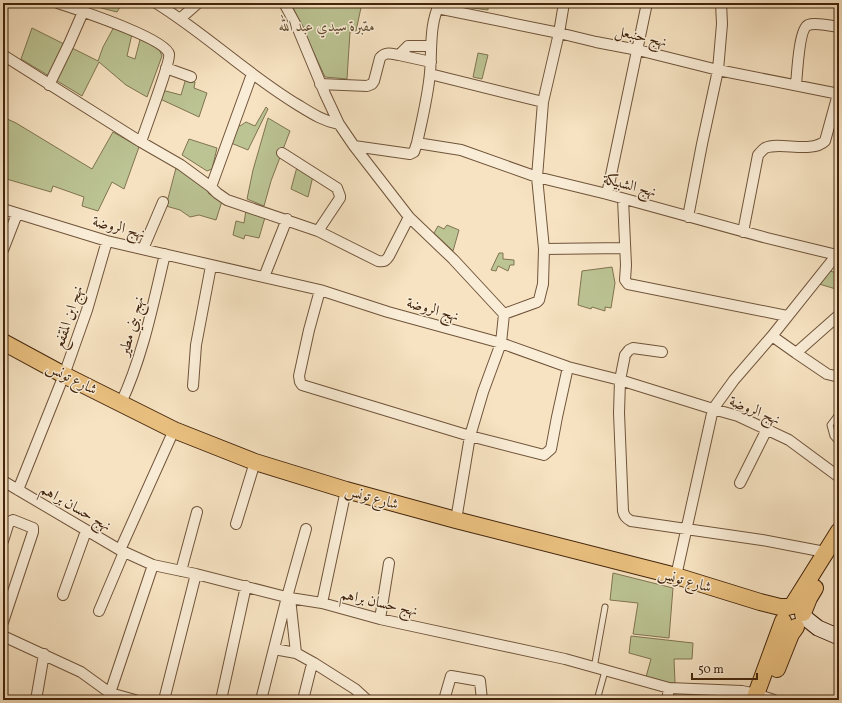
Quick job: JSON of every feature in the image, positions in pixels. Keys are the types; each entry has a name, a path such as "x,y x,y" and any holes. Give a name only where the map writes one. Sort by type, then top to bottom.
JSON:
{"main road":[{"name":"شارع تونس","path":"3,342 64,375 174,430 255,462 346,490 456,520 676,576 780,607 793,617"},
{"path":"763,698 793,617 809,598 832,550 839,530"}],"street":[{"path":"58,3 131,29 154,41 169,54 166,68 141,142"},
{"path":"156,3 181,18 281,95 322,119 339,124"},
{"path":"181,18 198,3"},
{"path":"284,3 298,29 320,84 339,124 354,146 409,217 453,260 504,314 501,343 483,392 470,436 456,520"},
{"path":"504,314 540,300 543,284 544,249 537,177 543,102 564,3"},
{"path":"607,194 647,3"},
{"path":"688,217 718,70 722,24 721,3"},
{"path":"354,146 410,154 414,152 430,74 433,28 439,6"},
{"name":"نهج حنبعل","path":"439,6 559,32 596,42 638,50 718,70 839,94"},
{"path":"49,85 70,44 83,12"},
{"path":"796,85 801,37 804,28 808,25 815,24 839,27"},
{"path":"399,55 408,46 431,46"},
{"path":"320,84 367,86 372,84 380,58 382,55 387,53 431,62"},
{"path":"3,55 141,142 181,165 227,200 287,219 318,231 378,261 382,262 386,260 409,217"},
{"path":"166,68 192,77"},
{"path":"211,187 252,74"},
{"path":"430,74 543,102"},
{"path":"743,232 758,155 763,149 770,147 808,147 822,144 825,141 839,94"},
{"name":"نهج الشبيكة","path":"417,143 461,150 537,177 607,194 743,232 838,253"},
{"path":"282,153 337,188 340,198 318,231"},
{"path":"623,199 625,280 628,284 787,316"},
{"path":"144,249 163,202"},
{"name":"نهج الروضة","path":"3,209 107,241 320,290 388,312 501,343 568,367 620,380 713,410 738,416 789,440 839,477"},
{"path":"4,248 17,214"},
{"path":"264,277 287,219"},
{"name":"نهج ابن المقفع","path":"18,490 64,375 87,310 107,241"},
{"path":"544,249 625,248"},
{"path":"676,576 713,410 734,380 772,336 838,253"},
{"name":"نهج بني مطير","path":"121,403 130,385 166,254"},
{"path":"193,386 196,345 212,266"},
{"path":"320,290 299,376 302,385 470,436 544,455 551,449 568,367"},
{"path":"796,354 839,315"},
{"path":"772,336 827,374 839,377"},
{"path":"662,352 633,348 625,355 620,380 619,414 623,515 626,519 631,521 832,550"},
{"path":"740,483 767,429"},
{"path":"99,611 122,551 174,430"},
{"path":"236,524 255,462"},
{"name":"نهج حسان براهم","path":"3,481 86,531 122,551 152,565 565,659 669,688 727,689 763,698"},
{"path":"322,603 346,490"},
{"path":"181,571 197,512"},
{"path":"3,541 9,522 13,520 33,528 33,532 3,622"},
{"path":"262,700 306,529"},
{"path":"63,595 86,531"},
{"path":"380,618 389,563"},
{"path":"109,696 152,565"},
{"path":"164,700 196,574"},
{"path":"221,700 246,586"},
{"path":"288,597 296,653"},
{"path":"793,617 839,637"},
{"path":"3,636 81,672 109,696 134,700"},
{"path":"274,649 296,653 314,662 355,689 367,700"},
{"path":"36,700 44,654"},
{"path":"303,700 311,668 314,662"},
{"path":"444,700 451,676 480,681 482,700"},
{"path":"667,700 669,688"}],"lane":[{"path":"839,413 830,425 833,436 839,443"},
{"path":"594,668 605,608"},
{"path":"597,700 605,671"}],"green space":[{"path":"82,3 119,3 122,4 117,12"},
{"name":"مقبرة سيدي عبد الله","path":"291,3 362,3 356,31 350,32 347,79 325,77"},
{"path":"449,3 488,3 488,10 449,5"},
{"path":"115,25 132,34 127,56 135,59 141,36 160,51 162,56 147,97 126,85 99,62 82,96 21,59 32,28 98,61 103,47"},
{"path":"478,53 488,55 482,79 473,77"},
{"path":"186,78 195,82 194,88 207,93 199,117 158,98 162,90 181,95"},
{"path":"266,107 268,109 248,150 231,143 236,124 240,126 246,122 255,126"},
{"path":"3,117 16,123 92,169 113,132 139,147 124,189 112,182 98,211 82,206 84,197 53,186 51,192 3,178"},
{"path":"268,118 290,131 271,181 264,206 247,199 253,170"},
{"path":"189,139 217,148 212,169 207,171 182,155"},
{"path":"297,167 313,176 308,197 291,189"},
{"path":"176,168 206,187 209,194 222,201 216,220 199,215 190,217 180,210 166,206"},
{"path":"246,210 266,214 259,238 245,235 244,239 233,235 236,221 244,223"},
{"path":"447,225 459,230 453,251 434,233 438,226 444,229"},
{"path":"499,253 503,253 503,259 514,260 514,265 510,265 508,271 498,266 496,271 491,270"},
{"path":"612,267 615,283 611,308 605,307 605,311 578,305 582,271"},
{"path":"829,271 839,273 839,290 816,283"},
{"path":"613,573 673,588 669,638 633,634 638,603 610,600"},
{"path":"631,636 693,643 692,659 674,659 675,683 668,683 646,677 651,659 629,653"},
{"path":"677,693 703,696 702,700 672,700 673,696"}]}
